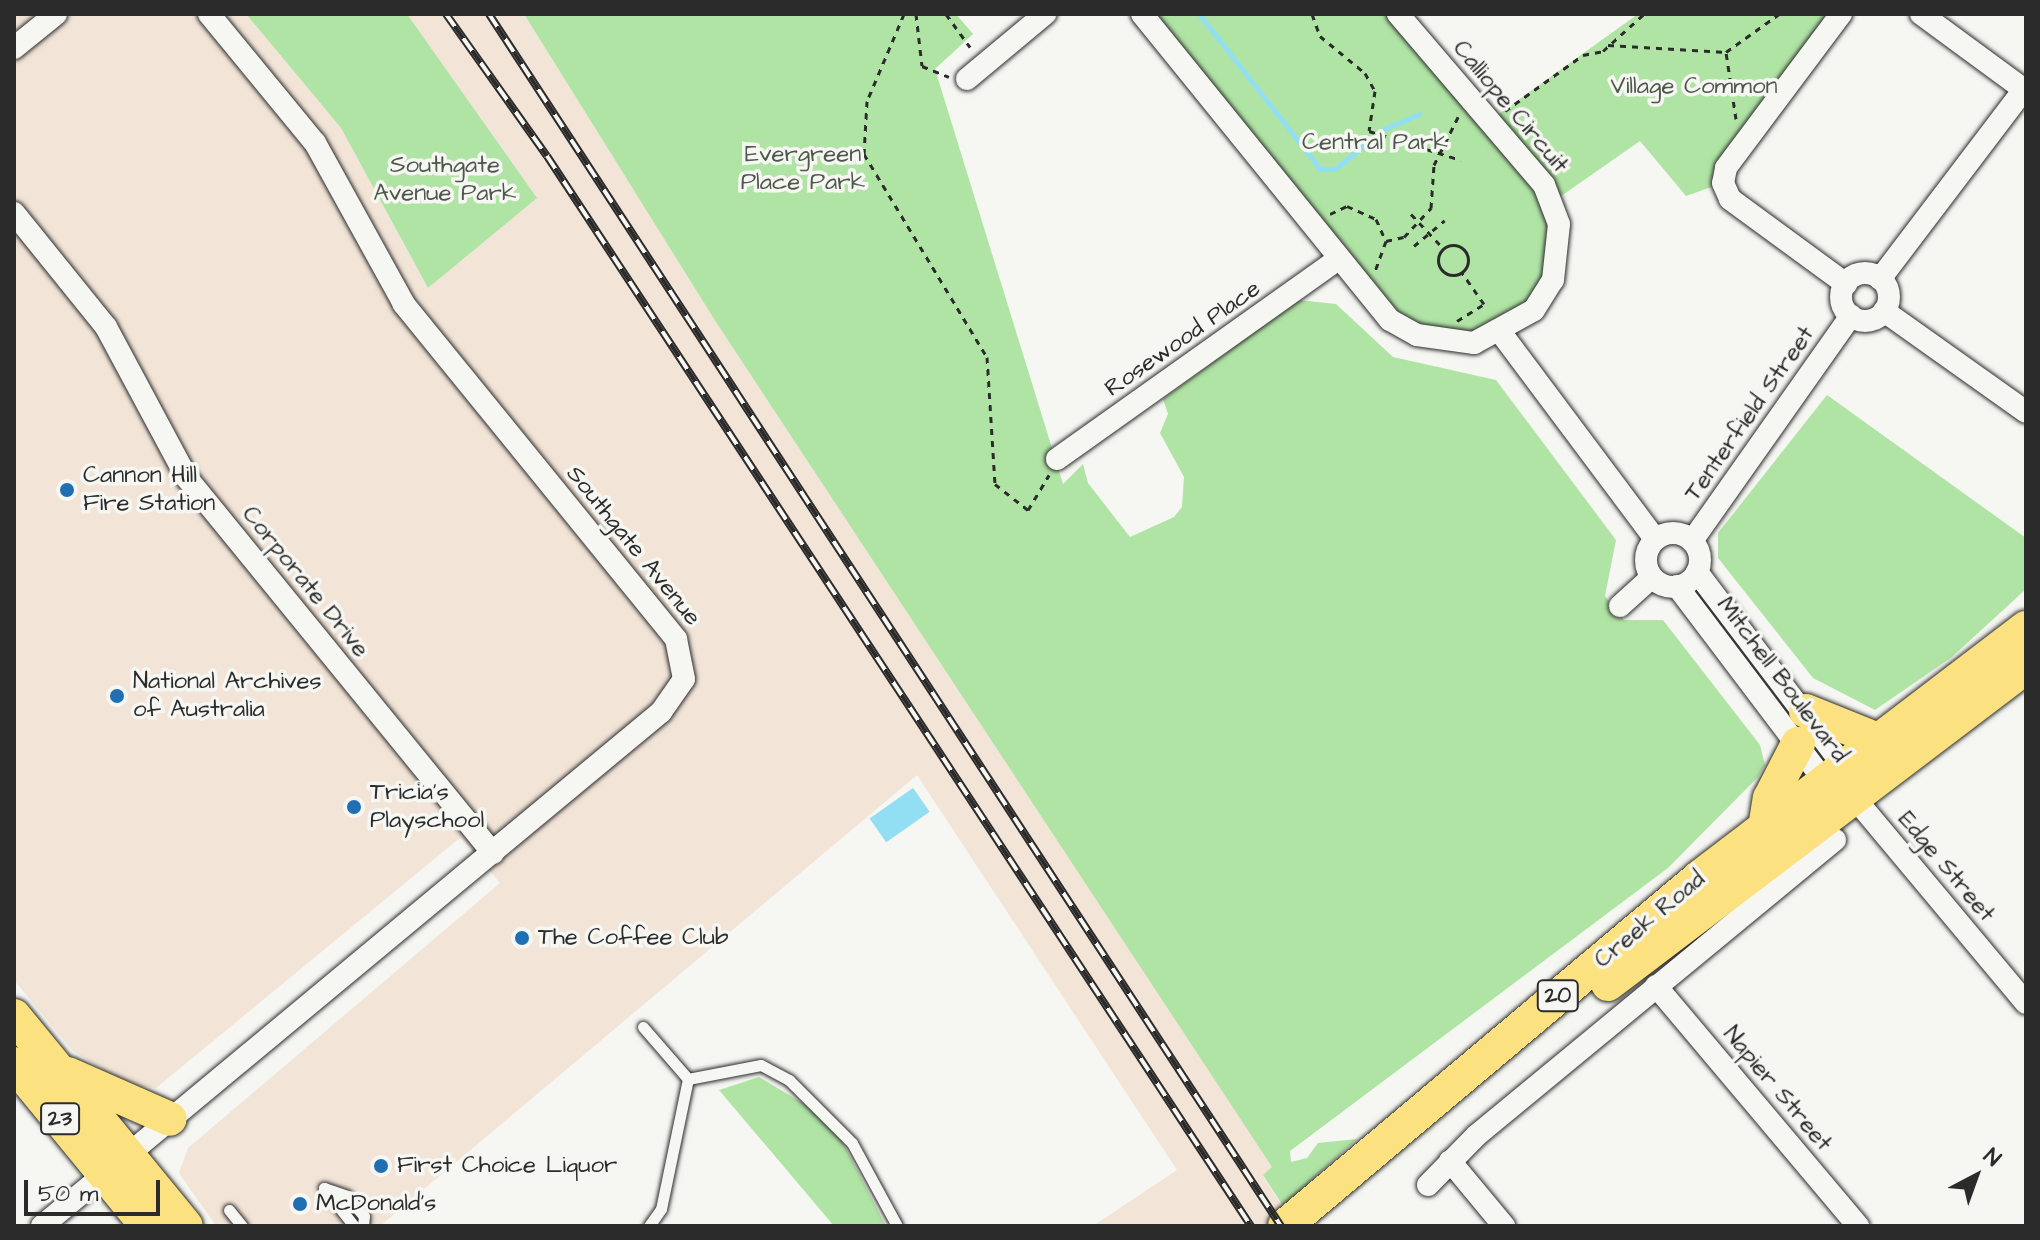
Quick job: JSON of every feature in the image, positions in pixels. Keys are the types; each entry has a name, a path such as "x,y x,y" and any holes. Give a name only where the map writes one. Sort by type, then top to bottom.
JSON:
{"main road":[{"name":"Creek Road","path":"1300,1223 1765,828 1883,742 2026,628"},
{"name":"Creek Road","path":"1300,1223 1634,963 1857,801 2026,667"},
{"path":"1806,711 1883,742"},
{"path":"1765,828 1770,798 1798,744"},
{"name":"23","path":"14,1016 60,1071 116,1165 147,1226"},
{"name":"23","path":"14,1064 116,1165 186,1226"},
{"path":"60,1071 170,1119"}],"street":[{"path":"14,48 56,14"},
{"name":"Southgate Avenue","path":"42,1226 668,706 684,679 683,654 404,304 315,143 209,14"},
{"path":"967,79 1045,14"},
{"name":"Calliope Circuit","path":"1142,14 1312,228 1390,320 1417,335 1474,343 1501,333 1534,310 1553,280 1560,247 1553,201 1398,14"},
{"path":"1841,14 1726,168 1730,199 1846,284 1865,272 1880,279 1889,290 1884,311 1873,321 1851,316"},
{"path":"1880,279 2025,89 1921,14"},
{"name":"Corporate Drive","path":"14,213 106,327 187,478 493,853"},
{"name":"Rosewood Place","path":"1057,459 1338,259"},
{"name":"Tenterfield Street","path":"1692,541 1851,316 1840,297 1846,284"},
{"path":"1884,311 2026,412"},
{"path":"1501,333 1655,539"},
{"path":"1652,577 1646,553 1655,539 1670,533 1692,541"},
{"name":"Mitchell Boulevard","path":"1692,541 1697,572 1806,711 1838,776 1857,801"},
{"name":"Mitchell Boulevard","path":"1697,572 1677,586 1798,744 1838,776"},
{"path":"1652,577 1677,586"},
{"path":"1620,606 1652,577"},
{"name":"Edge Street","path":"1857,801 2026,1003"},
{"path":"1428,1185 1450,1161 1656,986 1835,840"},
{"name":"Napier Street","path":"1656,986 1858,1226"},
{"path":"1450,1161 1504,1226"}],"lane":[{"path":"643,1027 688,1079"},
{"path":"688,1079 761,1065 789,1080 852,1143 897,1226"},
{"path":"649,1226 661,1209 688,1079"},
{"path":"354,1226 324,1188 347,1196 364,1216 363,1226"},
{"path":"229,1210 242,1226"}],"path":[{"path":"904,14 867,101 864,154 987,357 995,484 1028,510 1057,459"},
{"path":"916,14 922,66 967,79"},
{"path":"946,14 970,47"},
{"path":"1312,14 1320,36 1365,73 1375,91 1369,131 1461,160"},
{"path":"1498,116 1608,45 1644,14"},
{"path":"1608,45 1726,52 1779,14"},
{"path":"1726,52 1734,115 1751,134"},
{"path":"1368,277 1386,241 1419,222 1436,191 1438,153 1459,115 1467,124"},
{"path":"1312,228 1335,210 1362,209 1386,241"},
{"path":"1411,214 1443,248 1440,271 1462,272"},
{"path":"1414,246 1445,220"},
{"path":"1443,248 1466,249 1462,272 1484,304 1457,318 1458,329"}],"shaded area":[{"path":"14,14 246,14 341,128 428,288 536,197 407,14 524,14 714,319 1273,1168 1263,1176 1295,1226 1093,1226 1177,1170 917,775 380,1226 216,1226 179,1173 188,1148 500,883 461,837 156,1088 126,1084 72,1050 14,980"}],"green space":[{"name":"Southgate Avenue Park","path":"246,14 407,14 537,198 428,288 341,128"},
{"name":"Evergreen Place Park","path":"524,14 956,14 973,34 935,69 1063,484 1083,464 1088,483 1130,537 1174,517 1182,507 1184,477 1160,433 1168,414 1163,399 1298,300 1336,304 1393,357 1496,380 1616,540 1605,596 1624,620 1663,620 1760,745 1765,765 1758,777 1668,868 1290,1151 1291,1162 1307,1158 1318,1143 1357,1139 1283,1206 1263,1175 1272,1167 714,319"},
{"name":"Central Park","path":"1142,14 1398,14 1489,121 1638,14 1841,14 1723,183 1686,196 1640,141 1554,201 1553,280 1501,333 1417,335"},
{"path":"1827,395 2026,538 2026,589 1952,657 1875,710 1813,678 1718,558 1718,533"},
{"path":"759,1077 809,1107 842,1141 886,1226 834,1226 719,1090"}],"water":[{"path":"913,788 930,812 886,842 870,818"}],"waterway":[{"path":"1199,14 1320,169 1335,169 1373,138"},
{"path":"1384,129 1419,114"}],"railway":[{"path":"446,14 547,156 1251,1226"},
{"path":"489,14 1281,1226"}],"place":[{"name":"Cannon Hill Fire Station","path":"67,490"},
{"name":"National Archives of Australia","path":"117,696"},
{"name":"Tricia's Playschool","path":"354,807"},
{"name":"The Coffee Club","path":"522,938"},
{"name":"First Choice Liquor","path":"381,1166"},
{"name":"McDonald's","path":"300,1204"}],"park label":[{"name":"Village Common","path":"1694,87"}]}
